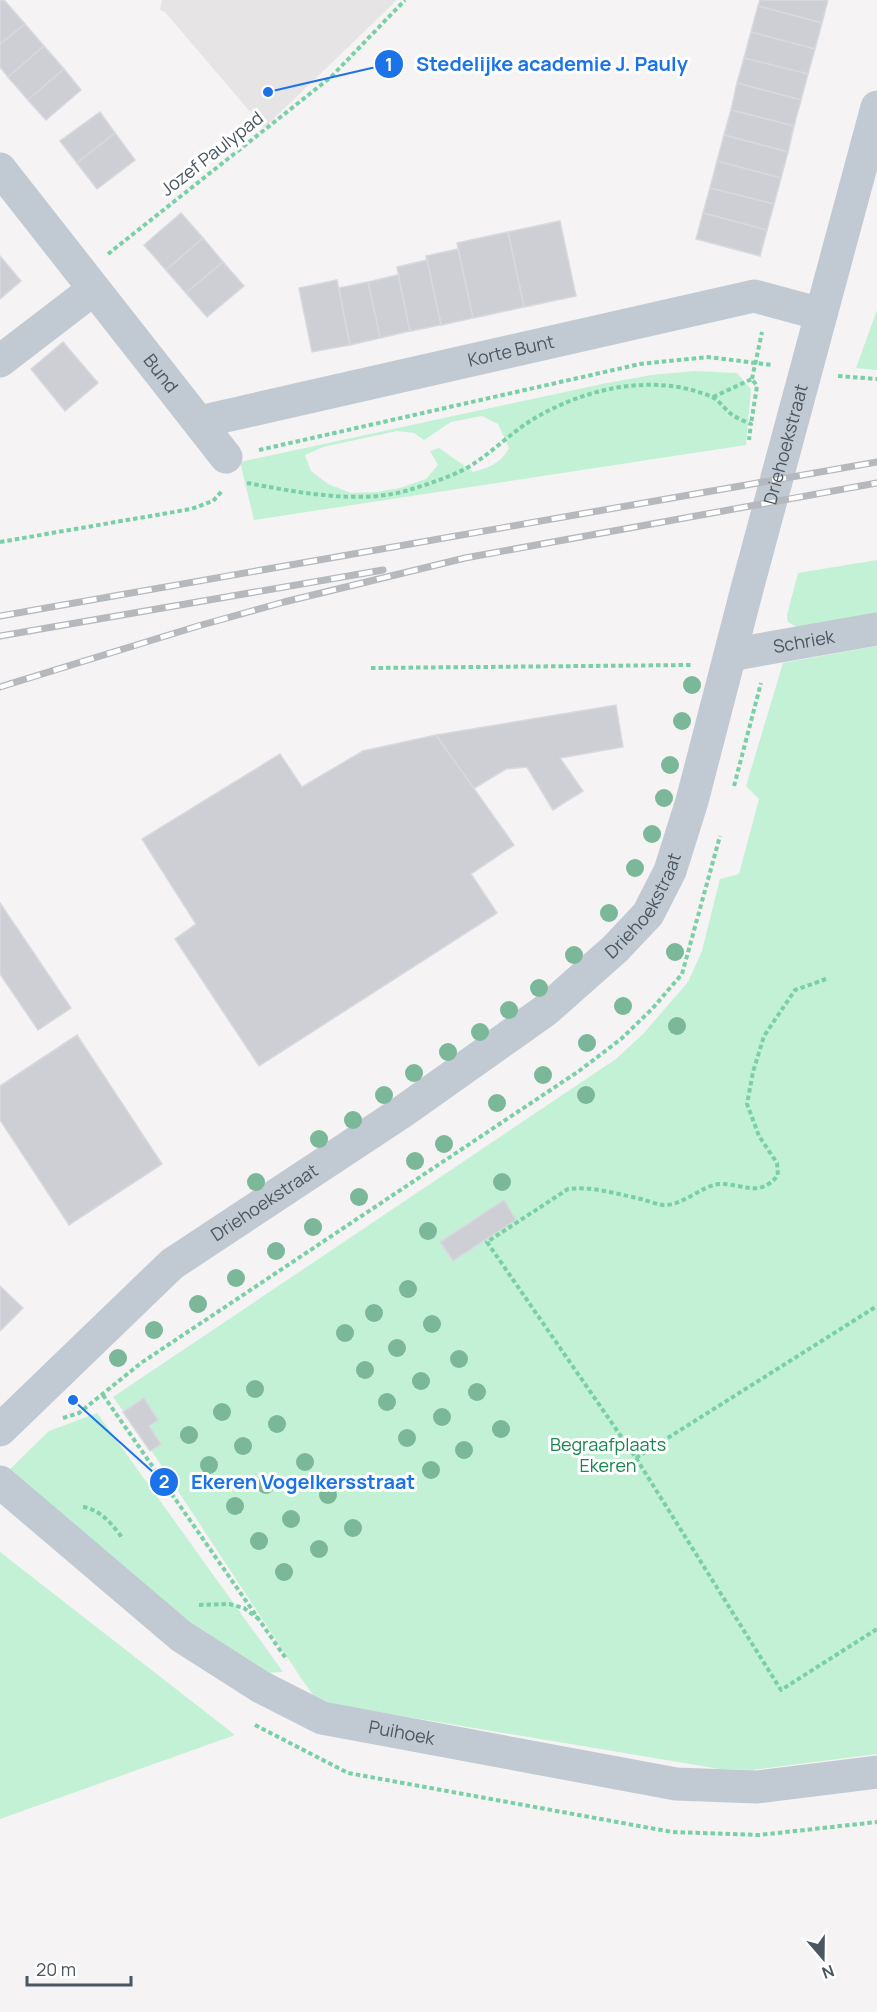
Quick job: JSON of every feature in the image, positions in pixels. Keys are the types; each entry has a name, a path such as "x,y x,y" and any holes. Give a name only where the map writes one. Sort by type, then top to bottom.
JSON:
{"street":[{"name":"Driehoekstraat","path":"0,1430 172,1264 444,1083 546,1010 615,949 648,914 670,871 692,801 730,655 820,373 820,314 877,107"},
{"name":"Bund","path":"0,169 199,422 227,468"},
{"path":"0,361 89,282"},
{"name":"Korte Bunt","path":"199,422 754,296 820,314"},
{"name":"Schriek","path":"730,655 877,629"},
{"name":"Puihoek","path":"0,1482 181,1636 261,1687 322,1718 676,1784 757,1787 877,1772"}],"path":[{"name":"Jozef Paulypad","path":"89,282 331,77 405,0"},
{"path":"749,449 757,386 752,379 768,300"},
{"path":"227,468 640,364 708,357 877,379"},
{"path":"713,397 752,379"},
{"path":"227,468 288,491 356,497 382,496 408,490 466,468 533,419 560,405 621,386 684,387 713,397 732,415 751,424"},
{"path":"0,542 191,509 213,501 225,487 227,468"},
{"path":"371,668 692,665 730,655"},
{"path":"826,979 795,990 764,1036 753,1072 747,1104 759,1136 777,1163 778,1175 771,1184 762,1188 718,1184 677,1202 664,1205 598,1189 583,1187 568,1189 487,1242 636,1458 781,1690 877,1629"},
{"path":"636,1458 877,1306"},
{"path":"103,1395 290,1665"}],"shaded area":[{"path":"162,0 397,0 264,128 165,12 160,10"}],"green space":[{"path":"877,310 877,370 856,368"},
{"path":"695,371 737,373 751,389 746,445 254,520 240,462 651,375","holes":["482,416 498,424 509,448 494,464 473,472 439,448 430,451 438,465 426,479 400,488 377,492 351,493 328,484 311,471 305,455 323,447 397,431 414,433 424,440 451,422"]},
{"path":"877,560 877,615 800,629 788,622 787,615 798,573"},
{"name":"Begraafplaats Ekeren","path":"877,646 877,1754 752,1770 720,1769 325,1703 314,1696 303,1681 151,1450 113,1397 616,1059 643,1034 688,982 702,951 720,879 739,874 759,799 746,786 783,663"},
{"path":"97,1413 283,1672 267,1673 245,1668 2,1477 49,1431"},
{"path":"0,1552 235,1735 0,1819"}],"building":[{"path":"0,0 4,0 25,24 0,44"},
{"path":"760,0 828,0 822,23 758,6"},
{"path":"758,6 822,23 815,49 751,32"},
{"path":"25,24 44,46 8,77 0,67 0,44"},
{"path":"751,32 815,49 808,74 744,58"},
{"path":"44,46 64,69 28,100 8,77"},
{"path":"744,58 808,74 801,100 737,83"},
{"path":"64,69 81,90 46,120 28,100"},
{"path":"737,83 801,100 794,126 731,110"},
{"path":"731,110 794,126 788,152 724,135"},
{"path":"100,112 115,133 77,163 60,141"},
{"path":"115,133 135,160 97,189 77,163"},
{"path":"724,135 788,152 781,178 717,161"},
{"path":"717,161 781,178 774,204 710,188"},
{"path":"710,188 774,204 767,230 703,213"},
{"path":"181,213 203,238 166,270 144,245"},
{"path":"703,213 767,230 760,256 696,239"},
{"path":"560,221 576,296 524,307 508,232"},
{"path":"508,232 524,307 473,318 457,243"},
{"path":"203,238 223,262 186,293 166,270"},
{"path":"458,249 473,318 441,325 426,256"},
{"path":"0,256 21,281 0,299"},
{"path":"427,260 441,325 410,331 397,267"},
{"path":"223,262 244,286 207,317 186,293"},
{"path":"398,275 410,331 380,338 368,282"},
{"path":"337,280 350,345 312,352 299,288"},
{"path":"368,282 380,338 350,345 339,288"},
{"path":"63,342 98,383 65,411 31,369"},
{"path":"616,705 623,747 560,758 583,791 553,810 527,767 506,769 473,789 436,735"},
{"path":"436,735 514,845 471,874 497,913 259,1066 175,939 196,924 142,839 280,754 302,787 363,751"},
{"path":"0,903 71,1008 38,1030 0,974"},
{"path":"77,1035 162,1164 69,1225 0,1120 0,1086"},
{"path":"504,1200 516,1220 453,1261 440,1242"},
{"path":"0,1286 23,1308 0,1331"},
{"path":"144,1398 158,1420 149,1426 161,1444 150,1451 123,1412"}],"railway":[{"path":"0,616 877,462"},
{"path":"0,687 284,602 465,558 877,483"},
{"path":"0,636 383,570"}],"place":[{"name":"Stedelijke academie J. Pauly","path":"268,92"},
{"name":"Ekeren Vogelkersstraat","path":"73,1400"}]}
